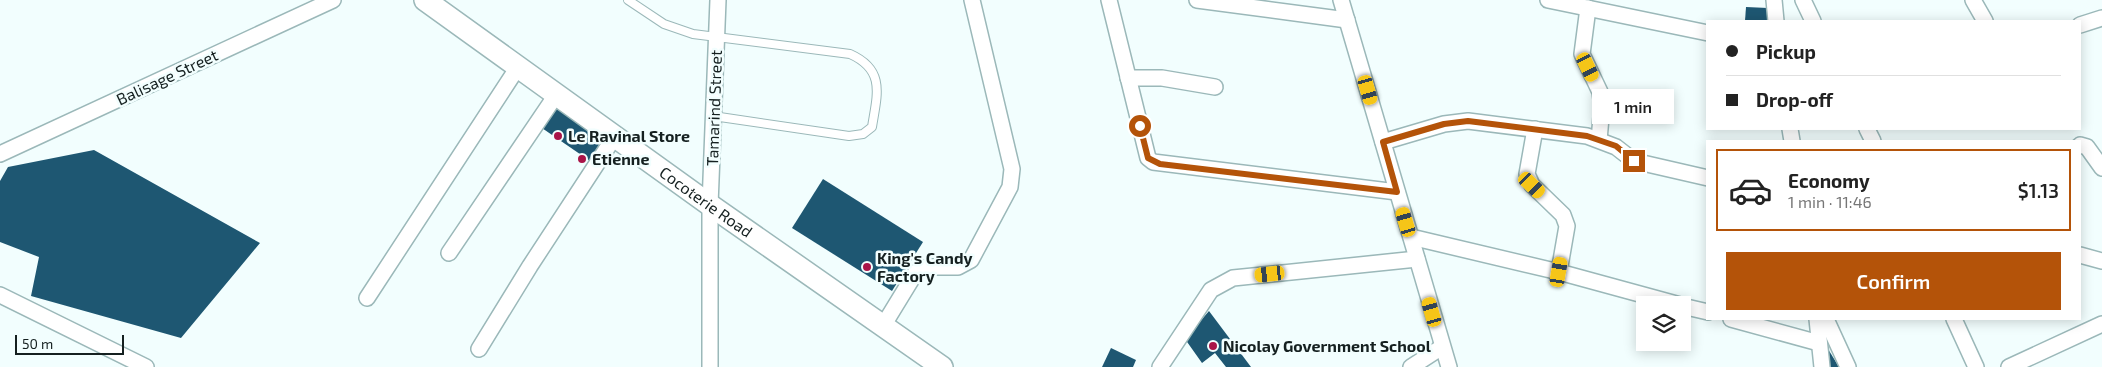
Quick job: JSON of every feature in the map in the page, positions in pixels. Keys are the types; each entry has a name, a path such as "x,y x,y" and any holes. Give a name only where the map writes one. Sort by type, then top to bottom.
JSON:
{"street":[{"name":"Balisage Street","path":"0,154 333,0"},
{"name":"Cocoterie Road","path":"425,0 710,205 942,367"},
{"name":"Tamarind Street","path":"710,367 710,205 718,0"},
{"path":"883,326 916,272 928,267 958,267 971,260 1010,187 1012,169 972,0"},
{"path":"1109,0 1148,158 1153,162 1397,192"},
{"path":"1197,0 1347,20"},
{"path":"1341,0 1449,367"},
{"path":"1548,0 1706,33"},
{"path":"1774,0 1776,20"},
{"path":"1803,0 1813,20"},
{"path":"1973,0 1984,20"},
{"path":"1588,8 1582,54 1600,92 1602,106 1599,140"},
{"path":"2081,24 2102,18"},
{"path":"367,298 518,67"},
{"path":"1128,78 1162,78 1215,87"},
{"path":"449,253 556,94"},
{"path":"1383,142 1444,124 1468,121 1587,136 1616,146 1634,161 1706,178"},
{"path":"1535,129 1527,174 1532,185 1563,215 1567,226 1559,272"},
{"path":"479,349 614,136"},
{"path":"2081,146 2087,147 2102,168"},
{"path":"1411,237 1559,272 1648,296"},
{"path":"2081,255 2102,262"},
{"path":"1160,367 1211,290 1233,278 1417,259"},
{"path":"0,295 146,367"},
{"path":"1691,308 1706,311"},
{"path":"1735,320 1819,343"},
{"path":"1817,320 1822,367"},
{"path":"1826,320 1848,367"},
{"path":"1954,320 1976,367"},
{"path":"2009,367 2102,324"},
{"path":"1411,367 1442,347"}],"lane":[{"path":"628,0 664,24 693,34 850,54 862,60 873,71 878,94 872,127 863,134 849,136 713,116"}],"building":[{"path":"1746,7 1768,8 1768,20 1745,20"},
{"path":"554,103 609,140 593,163 539,126"},
{"path":"94,150 260,243 181,338 31,296 39,257 0,242 0,181 8,167"},
{"path":"823,179 923,242 892,291 792,228"},
{"name":"Nicolay Government School","path":"1209,311 1251,367 1226,367 1215,353 1202,363 1185,339"},
{"path":"1111,348 1136,360 1133,367 1102,367"},
{"path":"1828,349 1839,367 1830,367"}],"place":[{"name":"Le Ravinal Store","path":"558,136"},
{"name":"Etienne","path":"582,159"},
{"name":"King's Candy Factory","path":"867,267"},
{"name":"Nicolay Government School","path":"1213,346"}],"route":[{"path":"1140,126 1148,158 1160,164 1397,192 1383,142 1444,124 1468,121 1587,136 1616,146 1634,161"}]}
